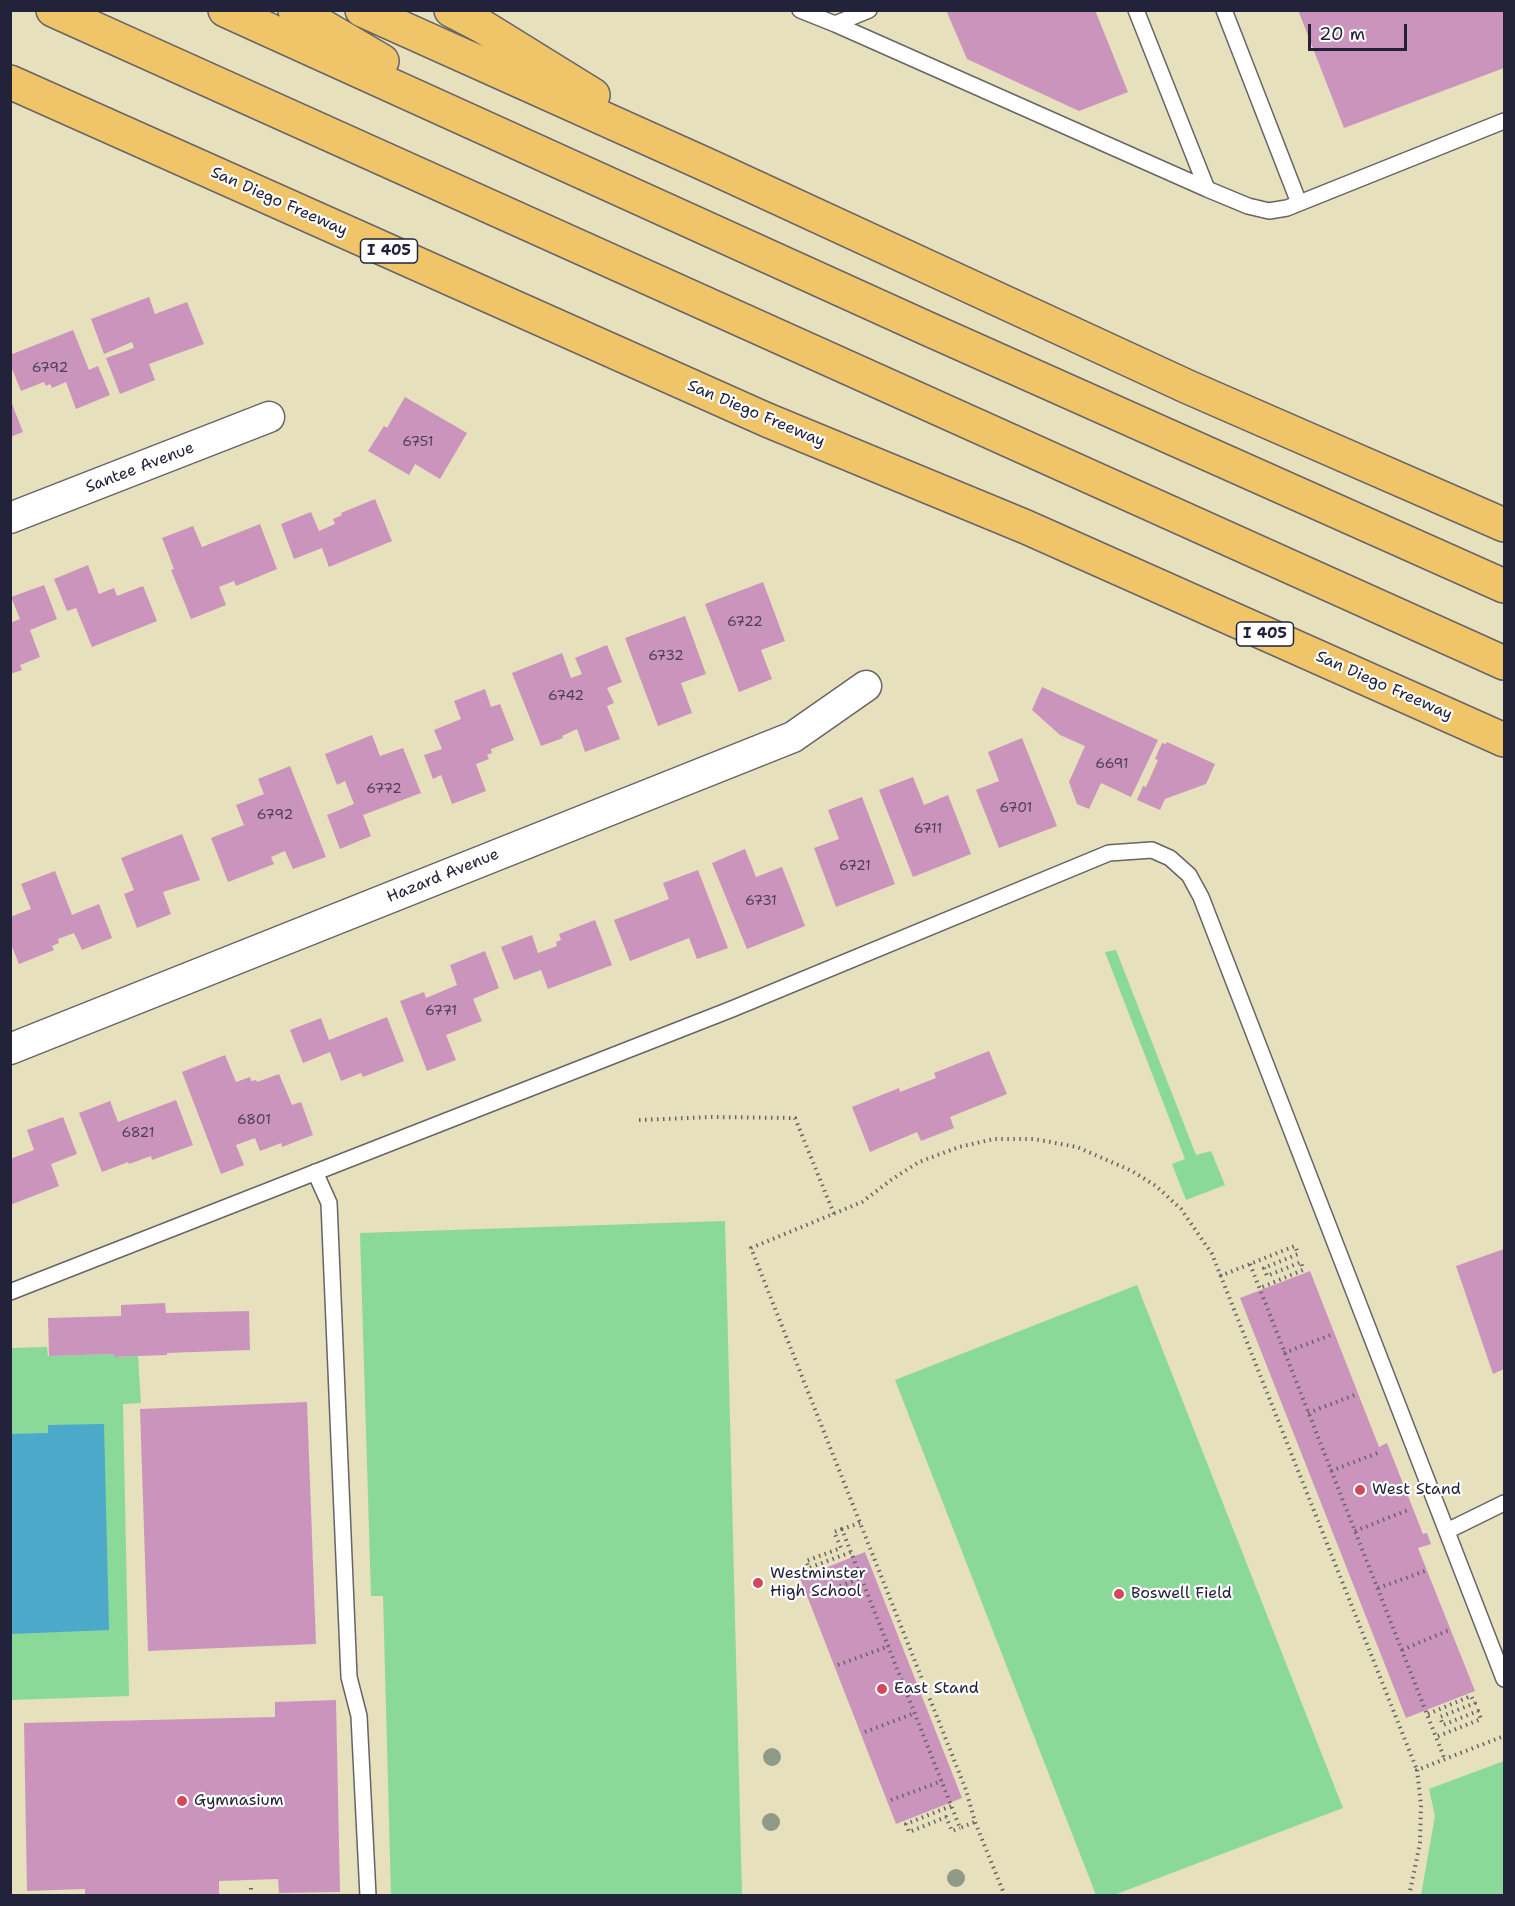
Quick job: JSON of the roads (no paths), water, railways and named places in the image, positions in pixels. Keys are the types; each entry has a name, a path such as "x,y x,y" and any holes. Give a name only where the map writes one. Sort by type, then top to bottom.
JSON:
{"highway":[{"path":"53,10 1504,663"},
{"path":"225,10 926,328 1504,586"},
{"path":"295,10 558,161"},
{"path":"362,10 707,165 1188,387 1504,525"},
{"path":"451,10 480,25 707,165"},
{"name":"San Diego Freeway","path":"10,82 767,420 1026,527 1504,740"}],"street":[{"name":"Santee Avenue","path":"10,518 269,417"},
{"name":"Hazard Avenue","path":"10,1049 793,737 866,686"}],"lane":[{"path":"800,10 1207,189 1248,206 1269,211 1287,208 1504,121"},
{"path":"835,24 869,10"},
{"path":"1136,10 1207,189"},
{"path":"1224,10 1299,203"},
{"path":"10,1292 732,1009 1109,853 1152,850 1170,858 1189,875 1201,897 1504,1680"},
{"path":"315,1172 329,1203 349,1677 359,1716 368,1896"},
{"path":"1446,1531 1504,1503"}],"water":[{"path":"104,1424 109,1630 11,1634 11,1434 48,1433 48,1425"}],"place":[{"name":"West Stand","path":"1360,1490"},
{"name":"Westminster High School","path":"758,1583"},
{"name":"Boswell Field","path":"1119,1594"},
{"name":"East Stand","path":"882,1689"},
{"name":"Gymnasium","path":"182,1801"}]}
